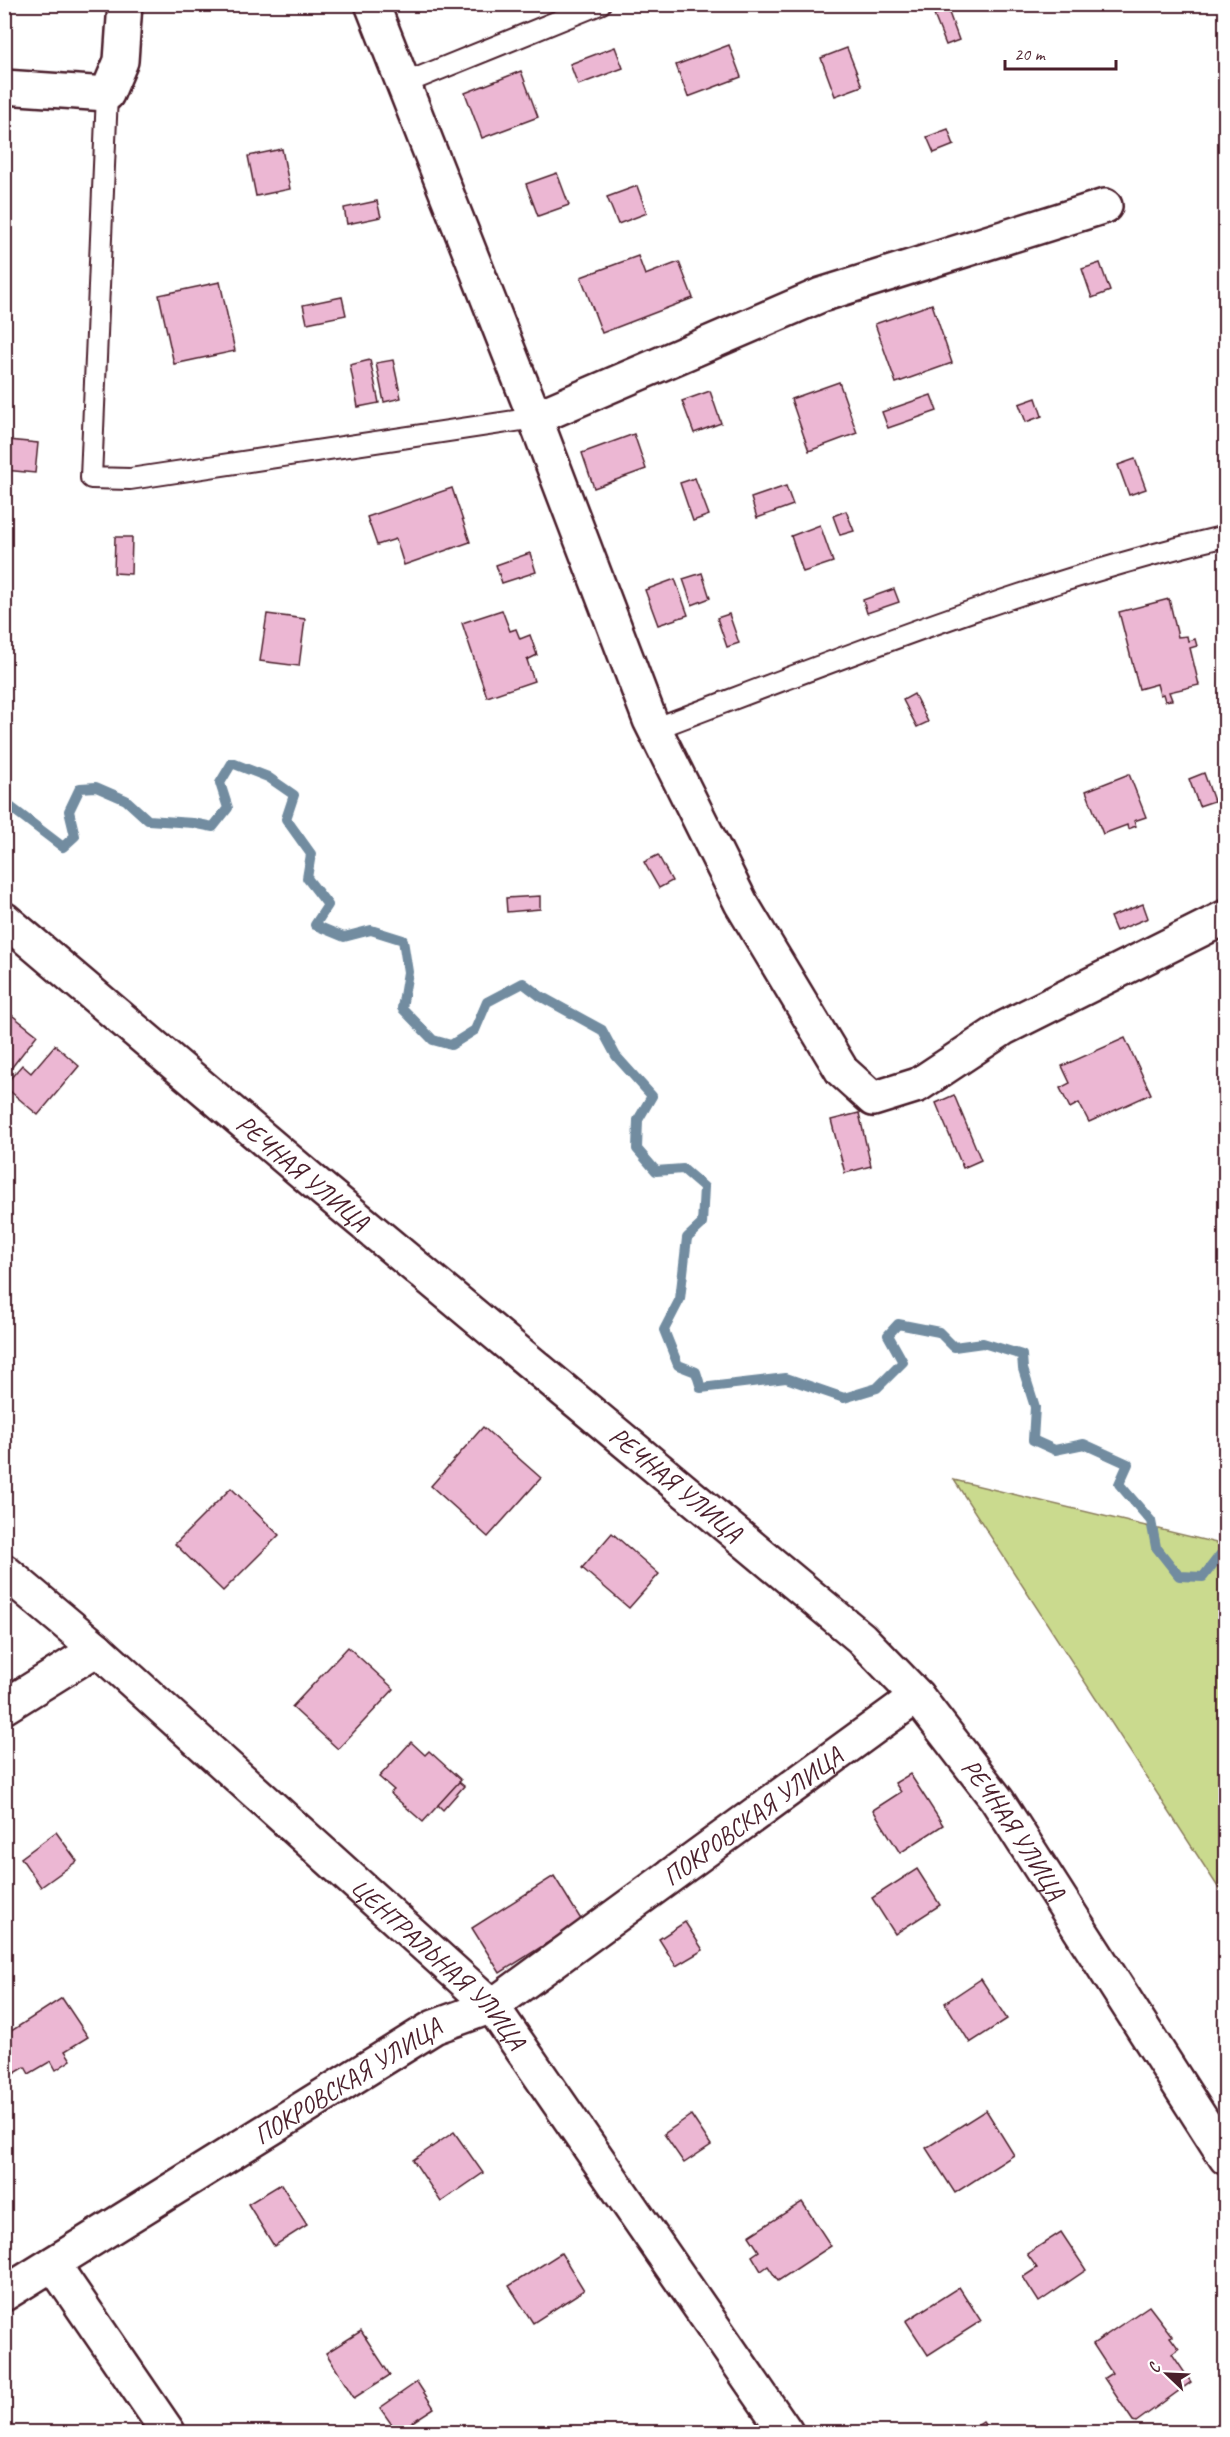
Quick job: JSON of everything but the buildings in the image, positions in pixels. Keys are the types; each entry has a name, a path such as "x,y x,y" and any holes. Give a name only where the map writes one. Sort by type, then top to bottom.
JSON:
{"street":[{"path":"4,87 107,94 121,61 125,4"},
{"path":"372,4 535,418 654,729 741,903 842,1071 873,1099 918,1085 1004,1028 1226,917"},
{"path":"535,418 821,295 1105,206"},
{"name":"РЕЧНАЯ УЛИЦА","path":"4,919 314,1182 861,1638 917,1696 997,1800 1226,2158"},
{"name":"ЦЕНТРАЛЬНАЯ УЛИЦА","path":"4,1571 97,1648 492,2006 786,2433"},
{"path":"4,1707 97,1648"},
{"name":"ПОКРОВСКАЯ УЛИЦА","path":"4,2294 434,2026 492,2006 917,1696"},
{"path":"53,2264 168,2433"}],"lane":[{"path":"403,84 600,4"},
{"path":"107,94 91,478 130,480 535,418"},
{"path":"654,729 887,641 1143,555 1226,536"}],"green space":[{"path":"954,1480 1225,1545 1225,1898"}],"waterway":[{"path":"4,802 63,847 75,836 69,811 80,788 96,787 126,800 148,820 193,823 213,827 228,808 220,783 232,763 268,777 294,795 286,819 311,854 307,878 328,905 315,925 344,937 371,930 403,940 408,972 402,1008 433,1040 451,1045 475,1030 487,1002 523,983 540,996 602,1030 616,1056 652,1096 638,1120 637,1149 656,1171 683,1169 704,1187 702,1224 687,1238 680,1299 664,1330 678,1365 696,1372 701,1388 786,1378 844,1398 877,1388 903,1362 888,1335 898,1324 939,1332 954,1347 983,1343 1022,1355 1023,1369 1035,1407 1033,1440 1055,1450 1084,1444 1128,1464 1119,1484 1151,1521 1156,1547 1179,1576 1203,1577 1220,1555 1226,1558"}]}
